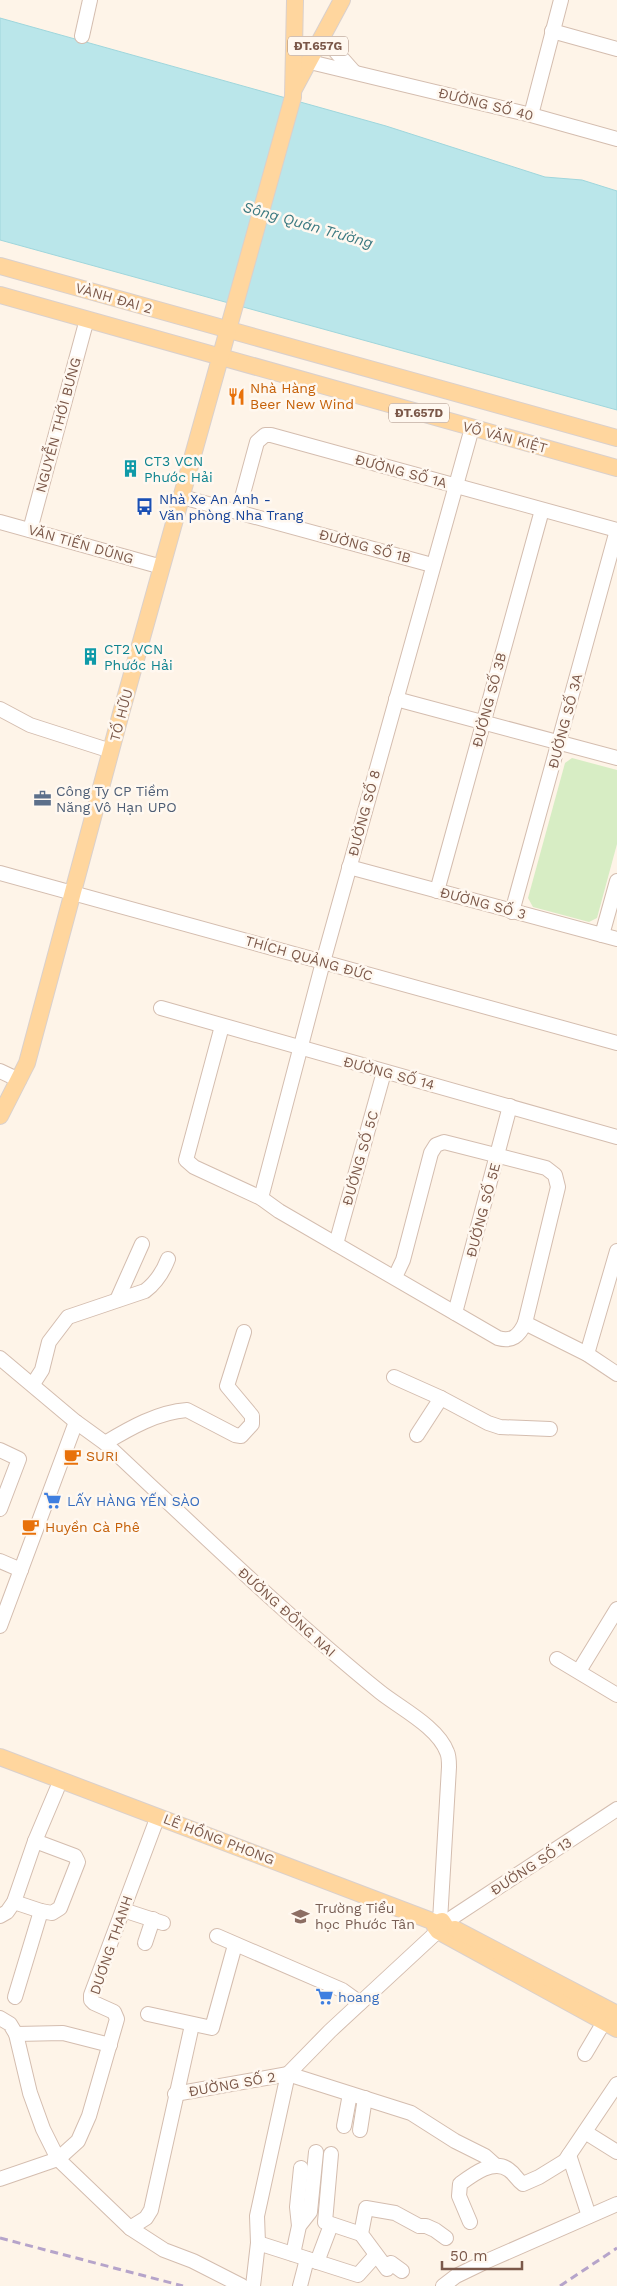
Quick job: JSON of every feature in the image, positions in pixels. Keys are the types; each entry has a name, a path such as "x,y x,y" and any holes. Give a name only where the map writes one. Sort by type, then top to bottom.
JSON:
{"main road":[{"name":"ĐT.657G","path":"293,94 295,0"},
{"name":"ĐT.657G","path":"293,94 342,0"},
{"name":"TỐ HỮU","path":"0,1116 27,1063 111,751 293,94"},
{"name":"VÀNH ĐAI 2","path":"0,266 228,331"},
{"name":"VÀNH ĐAI 2","path":"0,295 220,357"},
{"name":"VÕ VĂN KIỆT","path":"228,331 617,438"},
{"name":"VÕ VĂN KIỆT","path":"220,357 617,468"},
{"name":"LÊ HỒNG PHONG","path":"0,1756 157,1820 475,1938 613,2022"},
{"name":"LÊ HỒNG PHONG","path":"0,1768 57,1789 157,1820"}],"street":[{"path":"82,36 90,0"},
{"path":"531,115 561,0"},
{"path":"552,31 617,49"},
{"path":"323,37 354,72"},
{"name":"ĐƯỜNG SỐ 40","path":"310,62 531,115 617,139"},
{"name":"NGUYỄN THỚI BƯNG","path":"30,530 87,320"},
{"name":"ĐƯỜNG SỐ 8","path":"261,1198 349,867 432,565 472,428"},
{"name":"ĐƯỜNG SỐ 1A","path":"238,512 255,448 260,438 265,435 271,435 617,530"},
{"name":"ĐƯỜNG SỐ 1B","path":"182,497 432,565"},
{"name":"ĐƯỜNG SỐ 3B","path":"437,891 542,510"},
{"name":"VĂN TIẾN DŨNG","path":"0,522 162,567"},
{"name":"ĐƯỜNG SỐ 3A","path":"512,912 617,530"},
{"path":"396,699 617,758"},
{"path":"0,709 30,725 111,751"},
{"name":"ĐƯỜNG SỐ 3","path":"349,867 617,939"},
{"name":"THÍCH QUẢNG ĐỨC","path":"0,873 617,1043"},
{"path":"602,935 617,881"},
{"name":"ĐƯỜNG SỐ 14","path":"161,1008 617,1137"},
{"path":"222,1026 186,1160 194,1167 261,1198 498,1338 506,1340 514,1338 521,1332 525,1323 558,1187 558,1180 552,1171 546,1168 444,1142 433,1149 403,1260 395,1277"},
{"path":"0,1071 19,1080"},
{"name":"ĐƯỜNG SỐ 5C","path":"336,1244 384,1072"},
{"name":"ĐƯỜNG SỐ 5E","path":"454,1313 510,1106"},
{"path":"117,1300 142,1244"},
{"path":"587,1354 617,1251"},
{"path":"33,1384 42,1370 48,1342 68,1317 145,1291 153,1285 163,1272 168,1259"},
{"path":"525,1323 587,1354 617,1374"},
{"path":"105,1443 134,1425 187,1410 235,1435 241,1436 252,1424 252,1416 227,1386 244,1332"},
{"name":"ĐƯỜNG ĐỒNG NAI","path":"0,1358 76,1422 105,1443 321,1644 399,1708 423,1723 438,1739 447,1751 450,1767 441,1926"},
{"path":"394,1377 441,1398 478,1419 500,1427 550,1429"},
{"path":"417,1435 441,1398"},
{"path":"1,1623 76,1422"},
{"path":"0,1450 19,1460 0,1509"},
{"path":"0,1561 21,1570"},
{"path":"579,1671 617,1609"},
{"path":"557,1659 617,1695"},
{"path":"0,1916 8,1912 14,1902 57,1789"},
{"name":"ĐƯỜNG SỐ 13","path":"288,2074 441,1926 617,1809"},
{"name":"DƯƠNG THANH","path":"58,2159 78,2141 85,2125 110,2045 118,2016 94,2003 91,2000 91,1994 157,1820"},
{"path":"14,1902 52,1913 60,1908 78,1858 36,1841"},
{"path":"123,1910 158,1921 145,1943"},
{"path":"15,1997 41,1911"},
{"path":"217,1936 234,1945 342,1990 360,2004"},
{"path":"148,2014 212,2028 234,1945"},
{"path":"0,2018 10,2024 16,2034 33,2102 43,2129 58,2159 130,2228 164,2250 193,2261 242,2286"},
{"path":"585,2054 613,2022"},
{"path":"130,2228 146,2218 151,2210 175,2094 192,2025"},
{"path":"16,2034 62,2033 110,2045"},
{"path":"253,2286 258,2244 257,2216 288,2074 411,2113 455,2141 485,2156 495,2165"},
{"name":"ĐƯỜNG SỐ 2","path":"175,2094 288,2074"},
{"path":"470,2222 459,2196 460,2184 475,2173 495,2165 501,2165 510,2170 523,2184 553,2169 570,2155 617,2084"},
{"path":"344,2126 350,2094"},
{"path":"360,2130 365,2098"},
{"path":"585,2132 617,2152"},
{"path":"299,2226 310,2212 316,2152"},
{"path":"331,2154 325,2222 361,2234 387,2269 391,2263 402,2272"},
{"path":"570,2155 589,2216"},
{"path":"0,2179 58,2159"},
{"path":"292,2254 299,2226 297,2208 301,2168"},
{"path":"443,2286 464,2272 617,2204"},
{"path":"361,2234 366,2208 395,2212 419,2226 426,2226 446,2238"},
{"path":"300,2286 331,2225"},
{"path":"258,2244 358,2275 376,2256"}],"green space":[{"path":"572,758 617,770 617,844 597,918 589,922 533,907 528,898 565,763"}],"water":[{"name":"Sông Quán Trường","path":"0,18 386,126 545,177 582,180 617,191 617,410 0,240"}],"railway":[{"path":"0,2238 183,2286"},
{"path":"560,2286 617,2248"}],"place":[{"name":"Nhà Hàng Beer New Wind","path":"236,396"},
{"name":"CT3 VCN Phước Hải","path":"130,469"},
{"name":"Nhà Xe An Anh - Văn phòng Nha Trang","path":"145,507"},
{"name":"CT2 VCN Phước Hải","path":"90,657"},
{"name":"Công Ty CP Tiềm Năng Vô Hạn UPO","path":"42,799"},
{"name":"SURI","path":"72,1456"},
{"name":"LẤY HÀNG YẾN SÀO","path":"53,1501"},
{"name":"Huyền Cà Phê","path":"31,1527"},
{"name":"Trường Tiểu học Phước Tân","path":"301,1916"},
{"name":"hoang","path":"324,1997"}]}
